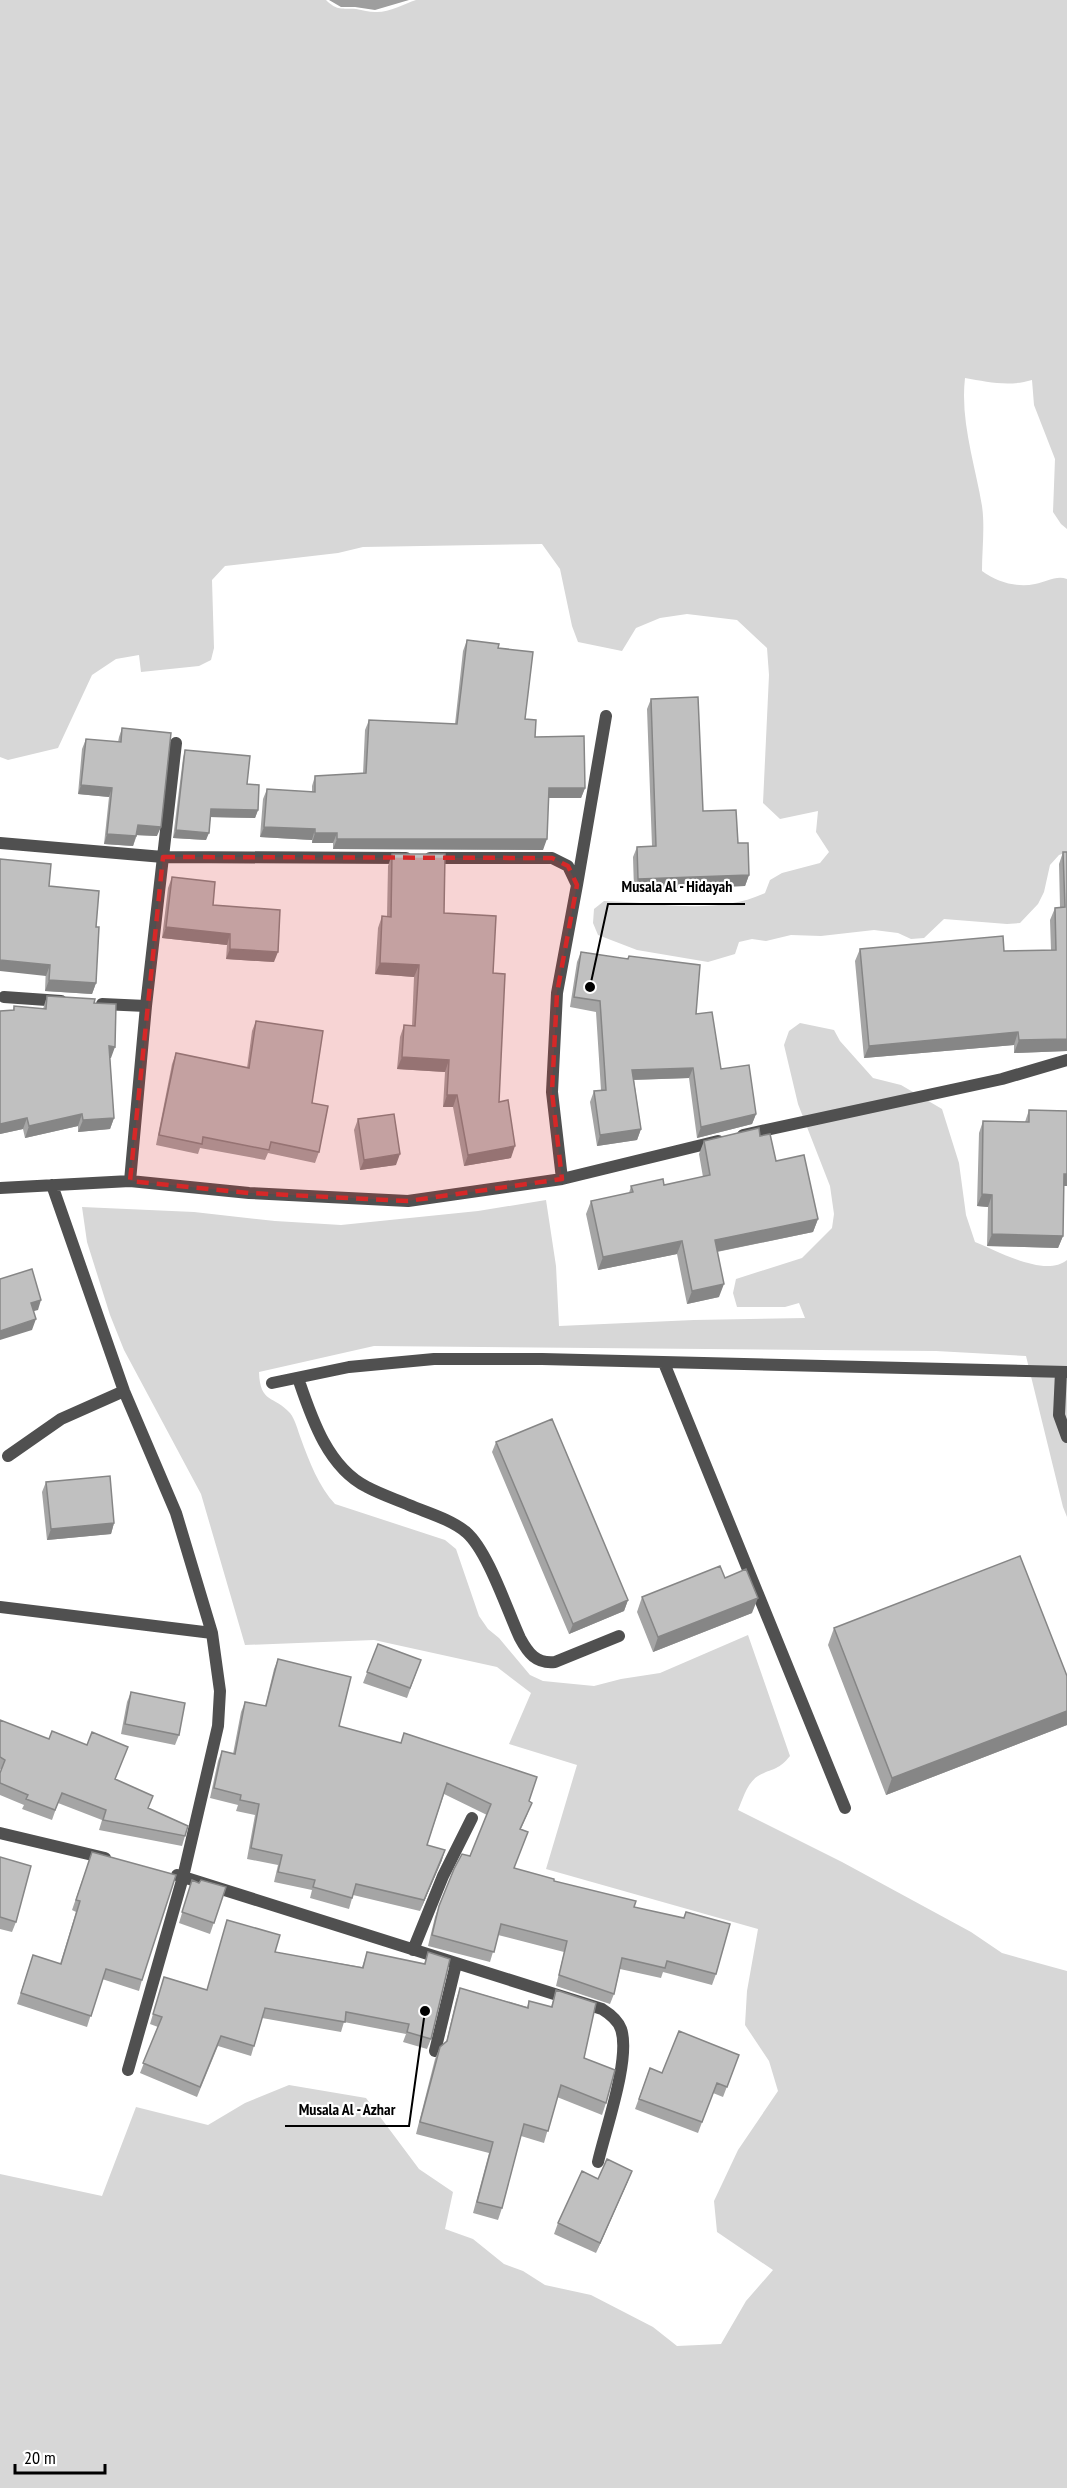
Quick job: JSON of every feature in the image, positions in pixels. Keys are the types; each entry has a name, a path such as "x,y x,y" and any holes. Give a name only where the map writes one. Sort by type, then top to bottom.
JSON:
{"street":[{"path":"562,1179 552,1092 557,993 606,716"},
{"path":"130,1180 146,1006 176,743"},
{"path":"0,843 163,857 552,858 568,866 577,885"},
{"path":"4,998 146,1006"},
{"path":"0,1188 130,1180 249,1193 408,1201 562,1179 772,1128 1002,1078 1067,1060"},
{"path":"52,1185 124,1391 176,1513 212,1633 220,1691 218,1726 183,1877 128,2070"},
{"path":"272,1383 349,1367 435,1359 542,1359 1064,1372 1059,1415 1067,1437"},
{"path":"664,1363 845,1808"},
{"path":"298,1378 312,1418 327,1448 346,1471 365,1487 443,1519 466,1532 480,1548 526,1650 536,1659 545,1663 555,1662 619,1636"},
{"path":"8,1456 61,1419 124,1391"},
{"path":"0,1607 212,1633"},
{"path":"413,1950 443,1876 472,1818"},
{"path":"0,1833 117,1861"},
{"path":"161,1871 602,2009 621,2027 623,2060 598,2162"},
{"path":"435,2051 456,1964"}],"highlighted area":[{"path":"163,857 552,858 568,866 577,885 557,993 552,1092 562,1179 408,1201 249,1193 130,1181"}],"shaded area":[{"path":"0,0 326,0 340,8 380,12 416,0 1067,0 1067,529 1053,512 1055,459 1034,405 1032,380 1007,383 965,378 964,394 966,426 983,514 982,571 1014,585 1035,584 1055,578 1067,579 1067,852 1059,855 1050,865 1044,892 1038,904 1020,923 944,919 924,938 911,939 898,933 874,930 821,936 791,935 766,941 752,939 739,942 735,954 708,962 637,950 598,935 593,923 594,909 604,901 706,906 746,900 765,893 770,880 782,873 820,863 829,852 816,832 818,811 780,819 763,803 769,675 767,648 737,620 687,614 660,618 636,628 622,651 578,642 572,626 560,569 542,544 363,547 338,553 225,566 212,580 214,648 211,660 199,666 141,672 139,655 116,659 92,675 58,748 8,760 0,757"},
{"path":"329,0 409,0 375,10 341,7"},
{"path":"800,1023 834,1030 840,1041 873,1078 901,1085 942,1109 959,1163 966,1215 975,1242 1034,1265 1058,1265 1067,1260 1067,1517 1026,1356 936,1351 374,1346 259,1372 260,1382 265,1394 284,1407 292,1416 315,1473 335,1504 445,1540 456,1549 479,1616 530,1675 543,1681 594,1686 660,1673 748,1635 790,1756 778,1767 754,1779 738,1810 842,1862 971,1932 1002,1953 1067,1971 1067,2488 0,2488 0,2174 102,2196 136,2107 208,2125 245,2103 289,2085 366,2098 419,2169 453,2192 445,2229 473,2239 504,2264 523,2271 545,2285 591,2295 653,2327 677,2346 721,2344 746,2301 773,2270 717,2232 714,2201 738,2150 778,2091 769,2061 745,2025 747,1991 758,1929 546,1869 577,1765 509,1744 531,1693 497,1667 374,1640 245,1645 201,1494 124,1350 110,1315 87,1242 82,1207 194,1212 275,1221 341,1225 478,1211 546,1200 556,1266 559,1326 805,1318 799,1303 785,1307 737,1307 733,1293 736,1279 802,1258 832,1228 834,1214 830,1186 798,1104 784,1045 789,1031"}],"building":[{"path":"467,640 499,644 498,648 533,652 525,719 536,720 535,737 584,736 585,788 549,788 547,839 337,839 337,833 315,833 315,829 264,827 267,789 315,792 315,776 366,773 369,720 457,724"},
{"path":"698,697 703,811 736,810 738,843 748,843 749,875 638,879 637,847 656,846 651,699"},
{"path":"122,728 171,733 161,827 138,825 136,836 107,834 112,788 81,785 86,739 121,742"},
{"path":"185,750 250,756 247,784 259,785 258,810 211,809 209,833 176,830"},
{"path":"1063,852 1067,852 1067,1039 1019,1040 1018,1032 869,1046 860,949 1003,936 1004,951 1056,950 1055,908 1065,907"},
{"path":"392,854 445,854 444,913 496,916 493,973 505,974 499,1102 508,1100 515,1146 468,1155 457,1095 447,1095 449,1060 402,1057 404,1025 415,1026 419,965 380,963 382,916 391,917"},
{"path":"0,859 51,864 49,886 99,891 96,927 99,927 96,983 49,980 50,965 0,960"},
{"path":"172,877 215,882 213,905 280,910 278,952 230,949 230,934 166,927"},
{"path":"581,952 628,959 629,956 700,965 696,1014 712,1012 721,1069 749,1065 756,1114 701,1127 693,1068 632,1070 641,1129 600,1135 594,1091 606,1090 600,1001 574,997"},
{"path":"47,996 95,999 94,1003 116,1004 115,1047 109,1046 114,1118 83,1120 82,1114 29,1126 27,1118 0,1124 0,1011 14,1010 14,1006 46,1009"},
{"path":"256,1021 323,1031 312,1103 328,1106 319,1152 271,1142 269,1150 203,1137 202,1144 159,1135 176,1053 249,1068"},
{"path":"1029,1110 1067,1111 1067,1174 1064,1174 1063,1236 992,1234 992,1195 982,1194 983,1121 1029,1122"},
{"path":"394,1114 400,1154 364,1160 358,1119"},
{"path":"759,1128 760,1136 770,1134 776,1161 804,1155 818,1219 715,1240 724,1284 692,1291 682,1241 603,1257 591,1201 633,1192 631,1186 663,1179 664,1185 710,1175 704,1141"},
{"path":"32,1269 41,1300 31,1303 36,1319 0,1331 0,1279"},
{"path":"552,1419 628,1600 573,1624 496,1442"},
{"path":"110,1476 114,1523 51,1529 46,1482"},
{"path":"1020,1556 1067,1676 1067,1711 892,1778 834,1628"},
{"path":"720,1566 725,1578 746,1569 758,1598 658,1637 642,1597"},
{"path":"378,1644 421,1660 410,1688 367,1672"},
{"path":"278,1659 351,1677 339,1726 401,1743 404,1733 537,1777 529,1801 532,1803 520,1829 528,1832 514,1868 554,1879 554,1881 636,1901 634,1907 684,1918 686,1912 730,1924 716,1974 667,1961 665,1968 622,1958 614,1994 559,1975 567,1941 501,1924 494,1952 432,1935 439,1906 454,1869 462,1854 470,1856 491,1804 447,1783 427,1845 445,1850 424,1900 356,1884 352,1898 313,1887 315,1880 278,1872 282,1855 251,1848 259,1804 240,1800 241,1795 214,1788 222,1751 235,1754 245,1702 266,1706"},
{"path":"131,1692 185,1703 179,1735 125,1724"},
{"path":"0,1720 49,1739 52,1731 87,1745 92,1732 128,1747 115,1779 153,1796 148,1808 188,1826 185,1836 103,1820 106,1810 62,1793 55,1810 26,1799 28,1795 0,1783 0,1773 5,1760 0,1757"},
{"path":"92,1852 176,1875 142,1980 106,1969 91,2016 21,1993 33,1955 61,1964 80,1901 76,1900"},
{"path":"0,1857 31,1866 16,1922 0,1917"},
{"path":"192,1880 199,1883 201,1880 226,1887 214,1923 182,1912"},
{"path":"227,1920 280,1935 275,1952 363,1968 367,1952 425,1964 428,1952 450,1959 431,2039 407,2032 409,2024 346,2012 345,2022 265,2008 254,2046 221,2036 200,2087 143,2063 162,2017 153,2014 164,1977 207,1990"},
{"path":"460,1988 528,2008 529,2001 552,2007 556,1990 596,2003 584,2058 615,2070 606,2103 561,2085 548,2131 524,2124 502,2208 477,2202 493,2142 420,2122 440,2047 447,2041"},
{"path":"679,2031 739,2055 727,2087 717,2083 702,2122 639,2099 650,2068 662,2073"},
{"path":"607,2159 632,2171 600,2243 558,2223 582,2171 598,2179"}],"place":[{"name":"Musala Al - Hidayah","path":"590,987"},
{"name":"Musala Al - Azhar","path":"425,2011"}]}
